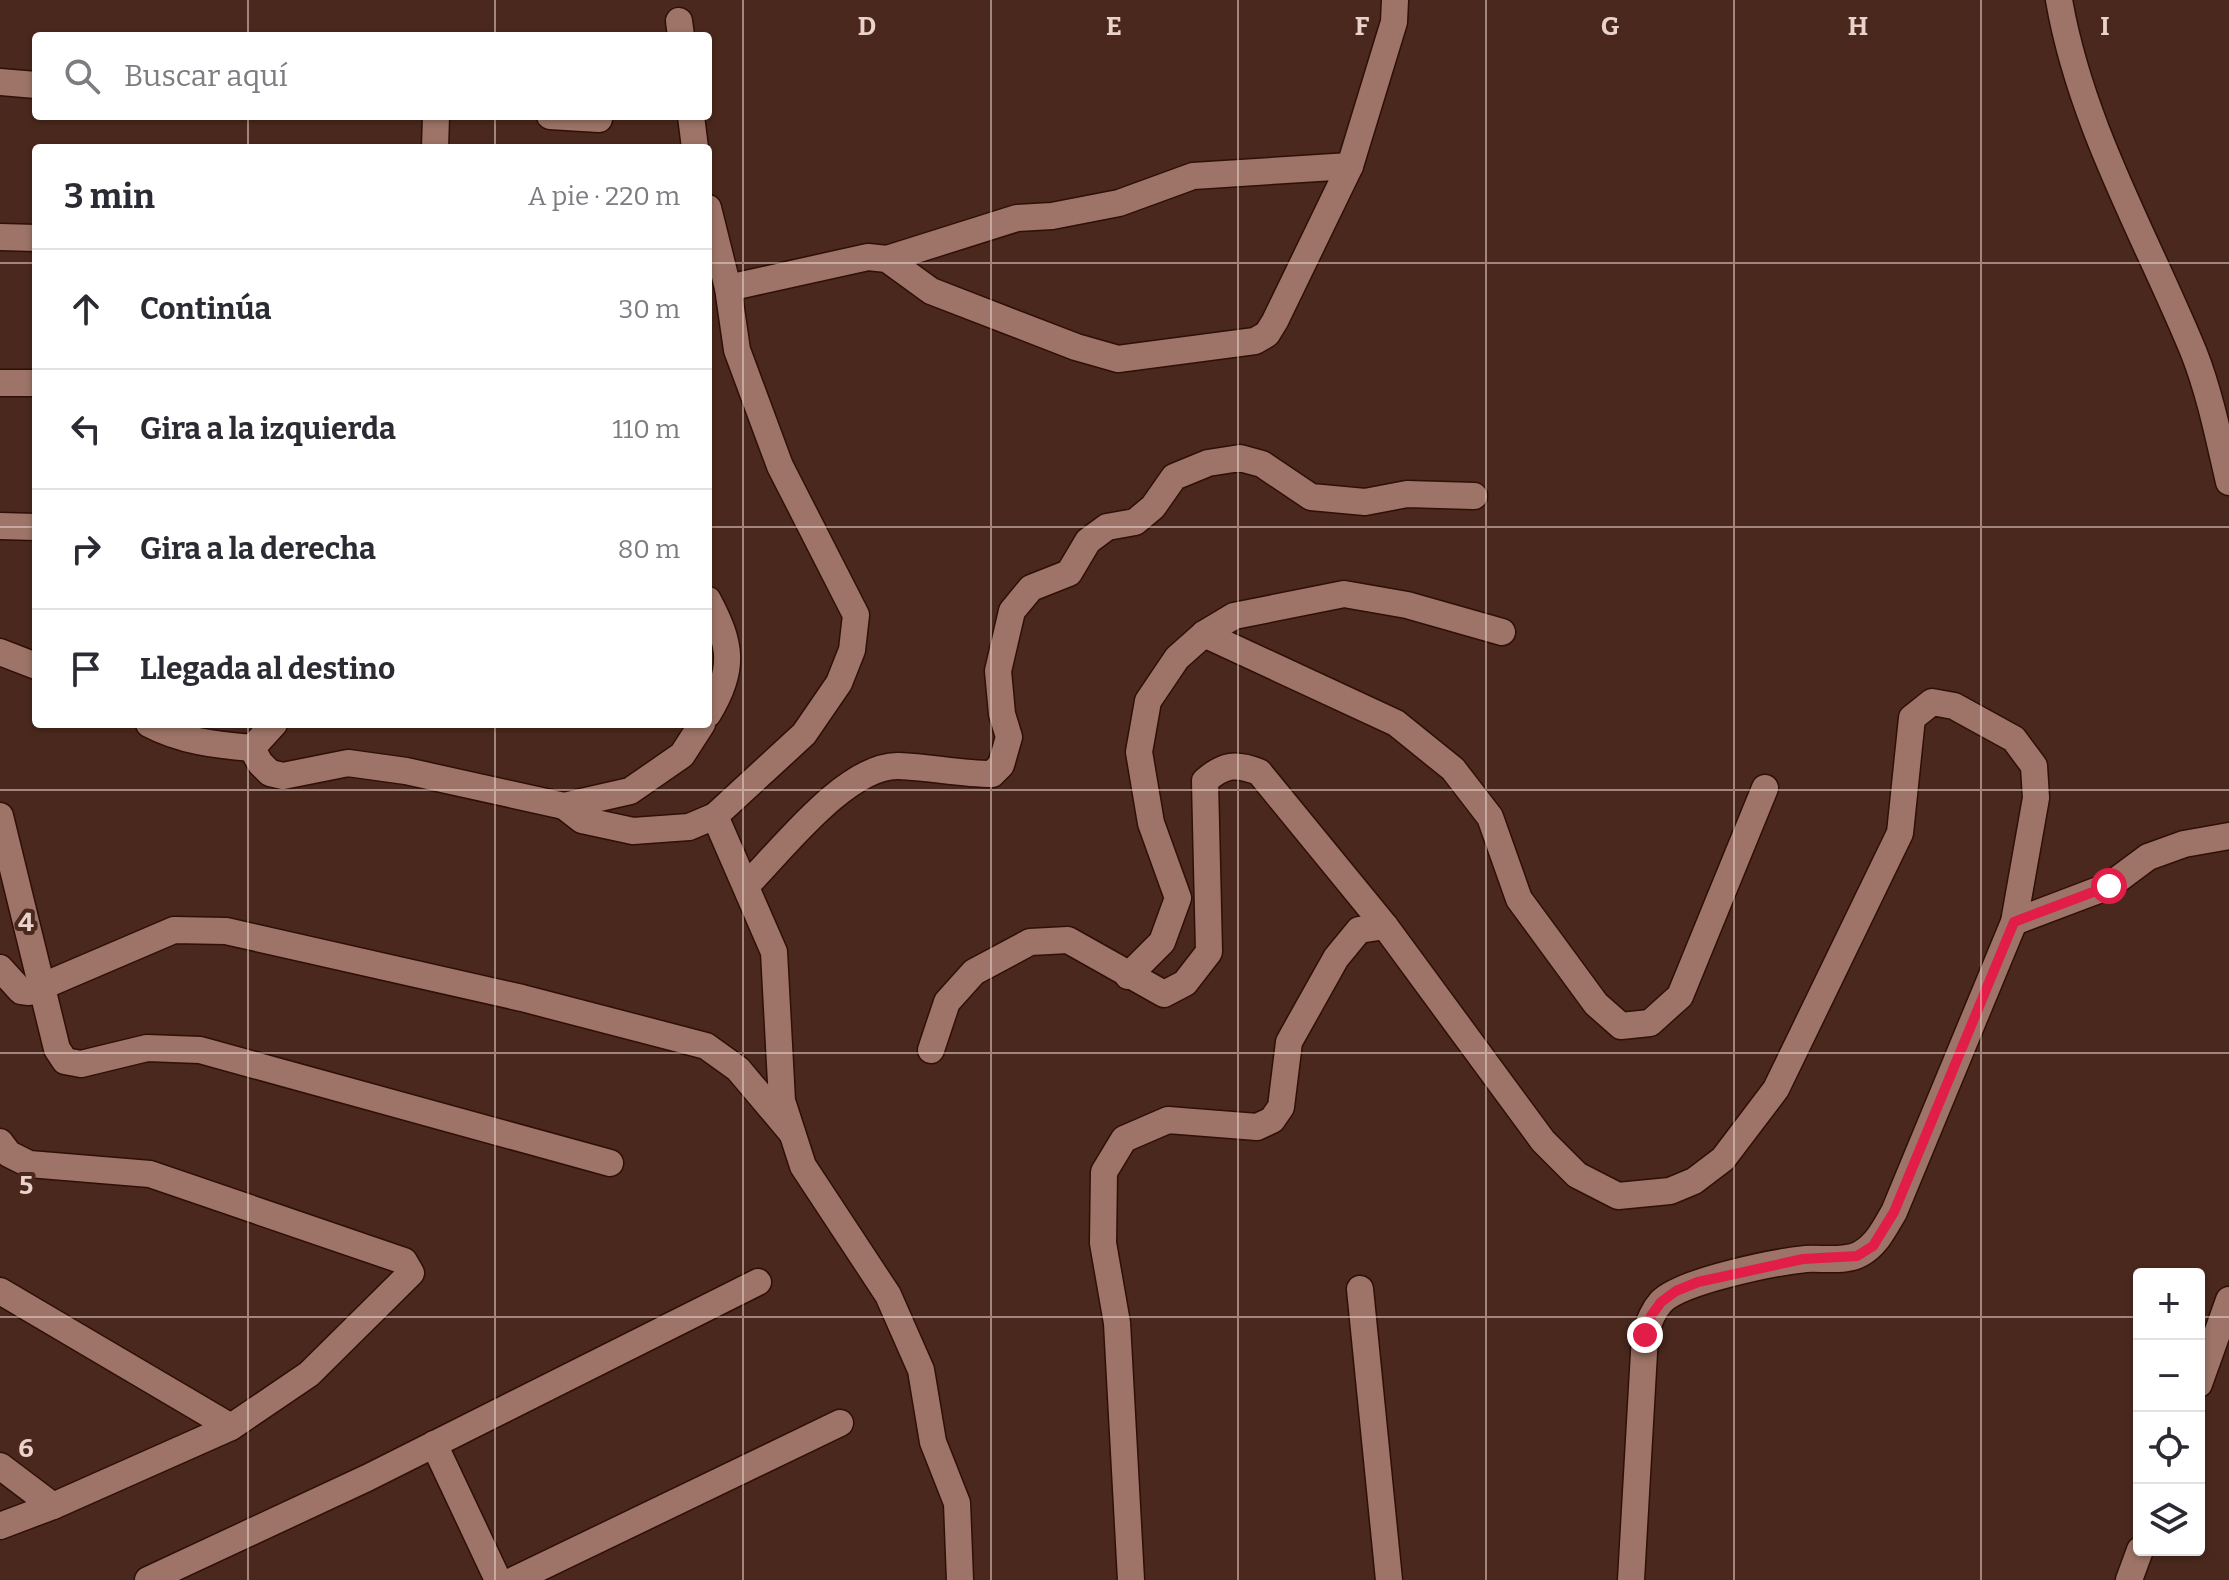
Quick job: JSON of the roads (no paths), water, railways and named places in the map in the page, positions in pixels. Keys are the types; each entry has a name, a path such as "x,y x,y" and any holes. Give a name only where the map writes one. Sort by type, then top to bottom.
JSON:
{"street":[{"path":"887,259 931,291 1076,347 1118,359 1255,341 1267,334 1275,321 1350,166 1394,22 1395,0"},
{"path":"2059,0 2067,44 2091,121 2195,355 2224,431 2229,482"},
{"path":"0,82 32,85"},
{"path":"435,144 436,120"},
{"path":"692,120 694,144"},
{"path":"728,288 868,257 887,259 1017,218 1052,216 1119,203 1193,176 1350,166"},
{"path":"564,806 582,820 633,831 689,827 715,816 804,734 839,683 852,650 856,615 780,466 737,350 728,288 712,224"},
{"path":"0,237 32,238"},
{"path":"0,383 32,383"},
{"path":"746,886 834,797 868,771 897,766 952,774 992,774 1001,765 1009,737 1002,714 998,671 1012,611 1031,588 1069,573 1088,541 1107,527 1135,522 1153,507 1174,477 1208,463 1240,458 1262,464 1311,497 1365,502 1407,494 1474,496"},
{"path":"0,526 32,527"},
{"path":"1128,976 1162,942 1178,898 1151,823 1139,752 1148,701 1177,658 1204,634 1234,616 1344,594 1407,605 1502,632"},
{"path":"712,607 723,628 727,658 725,687 712,708"},
{"path":"1204,634 1396,723 1453,769 1490,817 1519,899 1596,1004 1621,1026 1650,1023 1680,996 1765,788"},
{"path":"0,652 32,664"},
{"path":"931,1050 947,1002 974,972 1030,942 1068,940 1164,994 1185,983 1209,952 1205,781 1219,768 1239,764 1259,772 1385,926 1543,1141 1577,1175 1618,1196 1670,1191 1694,1181 1723,1159 1776,1089 1900,833 1912,718 1932,702 1954,706 2014,739 2034,766 2036,798 2014,922 1894,1212 1873,1246 1857,1256 1803,1259 1698,1282 1661,1302 1651,1316 1645,1335 1631,1580"},
{"path":"156,728 169,735 219,746 252,748"},
{"path":"252,748 270,728"},
{"path":"252,748 270,773 283,776 348,763 406,771 564,806 630,791 682,755 699,728"},
{"path":"0,816 57,1049 65,1061 74,1065 147,1048 200,1050 610,1163"},
{"path":"715,816 774,952 782,1101 803,1166 888,1295 921,1370 933,1442 957,1503 960,1580"},
{"path":"2014,922 2109,886 2148,857 2184,844 2229,836"},
{"path":"1131,1580 1117,1323 1103,1243 1104,1172 1124,1139 1168,1120 1257,1127 1272,1120 1281,1107 1289,1042 1336,958 1359,930 1385,926"},
{"path":"0,968 21,991 29,992 174,930 226,931 522,998 706,1046 738,1069 792,1133"},
{"path":"0,1142 9,1154 29,1164 150,1174 395,1258 410,1268 408,1279 309,1374 231,1427 53,1506 0,1526"},
{"path":"148,1580 434,1444 758,1282"},
{"path":"1360,1289 1389,1580"},
{"path":"0,1291 231,1427"},
{"path":"2205,1367 2229,1300"},
{"path":"514,1580 840,1423"},
{"path":"434,1444 498,1580"},
{"path":"0,1466 53,1506"},
{"path":"2129,1580 2138,1556"}]}
